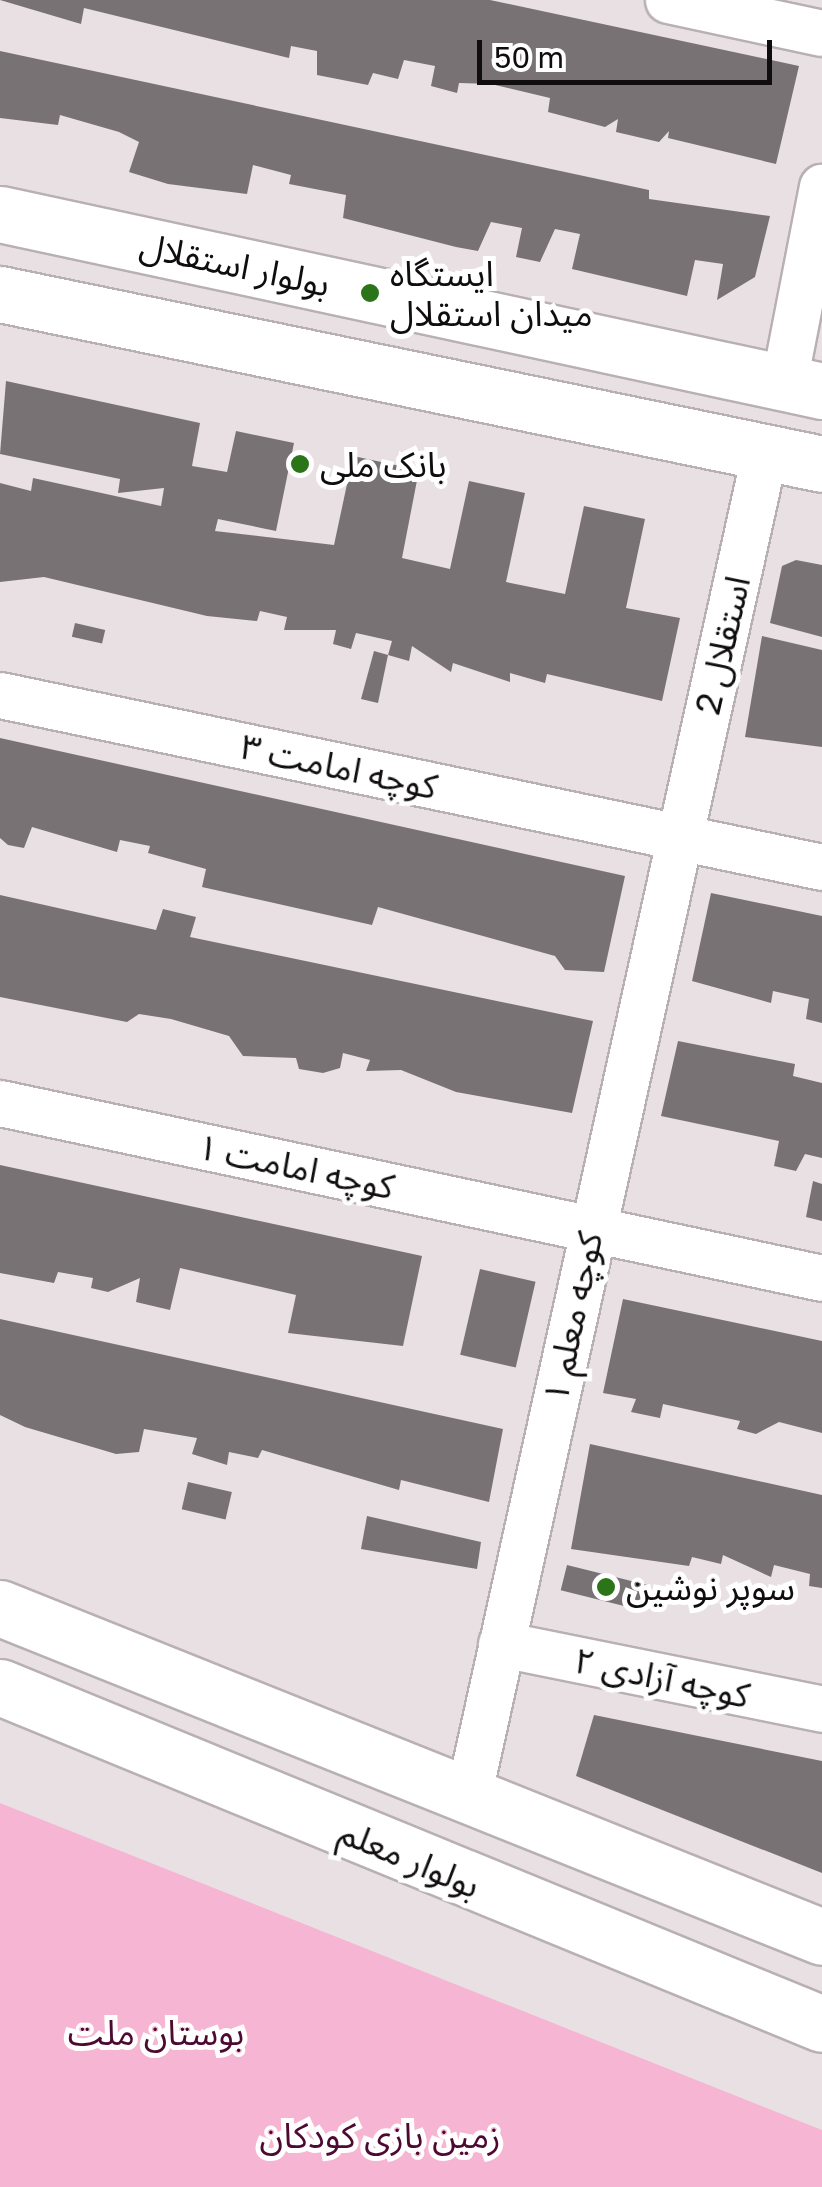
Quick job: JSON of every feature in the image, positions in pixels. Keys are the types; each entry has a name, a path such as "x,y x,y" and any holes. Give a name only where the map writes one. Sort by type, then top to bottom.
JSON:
{"main road":[{"name":"بولوار استقلال","path":"0,214 803,386"},
{"path":"0,294 822,464"},
{"path":"0,1608 822,1938"},
{"name":"بولوار معلم","path":"0,1687 822,2024"}],"street":[{"path":"668,0 822,33"},
{"path":"803,386 822,187"},
{"name":"استقلال 2","path":"678,838 765,451"},
{"name":"کوچه امامت ۳","path":"0,695 822,867"},
{"name":"کوچه معلم ۱","path":"468,1798 678,838"},
{"name":"کوچه امامت ۱","path":"0,1103 822,1278"},
{"name":"کوچه آزادی ۲","path":"501,1644 822,1710"}],"green space":[{"name":"بوستان ملت","path":"0,1803 822,2130 822,2187 0,2187"}],"building":[{"path":"0,0 490,0 799,66 776,164 668,138 669,131 659,142 616,132 618,119 605,127 548,112 550,98 491,84 459,83 457,93 431,86 435,66 404,60 398,79 373,73 368,85 317,75 317,51 291,46 289,58 84,8 81,24"},
{"path":"0,51 649,190 649,199 770,216 755,277 717,300 723,264 695,260 687,296 572,269 580,234 555,229 540,262 516,257 522,228 491,222 478,251 456,247 343,218 346,195 289,184 291,175 253,165 247,194 168,184 129,172 139,142 119,132 60,115 58,125 0,118"},
{"path":"6,381 200,423 192,466 227,472 236,431 294,443 276,531 218,519 215,531 334,545 353,456 419,470 402,558 450,569 469,481 525,493 506,582 565,594 584,506 645,519 626,608 680,618 662,701 547,674 545,683 510,673 510,682 453,663 451,672 412,646 409,661 388,655 392,641 356,633 351,649 333,644 336,630 284,630 287,617 260,611 257,621 207,616 44,577 0,582 0,483 31,491 33,478 161,506 164,488 118,493 120,479 0,454"},
{"path":"796,560 822,565 822,637 770,623 782,566"},
{"path":"75,623 105,630 102,644 72,637"},
{"path":"762,636 822,650 822,747 745,737"},
{"path":"374,651 388,655 378,703 361,699"},
{"path":"0,738 625,876 604,972 565,970 555,956 378,907 372,925 202,887 206,869 148,853 150,846 120,840 117,852 32,827 24,848 8,845 0,838"},
{"path":"711,893 822,916 822,1023 806,1019 809,999 773,991 771,1003 692,981"},
{"path":"0,895 156,930 163,909 196,917 190,937 593,1021 572,1113 456,1092 401,1070 366,1071 370,1060 343,1053 340,1068 323,1073 299,1069 296,1058 243,1056 229,1036 171,1019 139,1014 127,1022 0,997"},
{"path":"678,1041 795,1064 793,1076 822,1083 822,1158 805,1154 796,1171 774,1166 779,1141 661,1116"},
{"path":"0,1165 422,1256 403,1346 288,1333 296,1295 180,1268 170,1310 136,1302 140,1278 108,1292 91,1288 93,1278 58,1272 54,1283 0,1273"},
{"path":"813,1181 822,1184 822,1221 806,1217"},
{"path":"480,1269 536,1282 516,1368 460,1355"},
{"path":"623,1299 822,1341 822,1433 779,1422 756,1434 737,1429 740,1421 663,1404 660,1418 631,1412 636,1399 603,1393"},
{"path":"0,1319 503,1429 489,1502 401,1480 399,1490 262,1450 258,1458 229,1452 227,1465 192,1454 197,1438 144,1429 139,1452 116,1454 25,1427 0,1415"},
{"path":"590,1444 822,1495 822,1588 809,1586 810,1574 774,1565 771,1577 723,1555 721,1564 692,1557 689,1566 571,1549"},
{"path":"188,1482 232,1492 226,1519 182,1509"},
{"path":"367,1516 481,1542 477,1569 361,1549"},
{"path":"567,1565 649,1585 642,1611 561,1590"},
{"path":"594,1715 822,1761 822,1873 576,1776"}],"place":[{"name":"ایستگاه میدان استقلال","path":"370,293"},
{"name":"بانک ملی","path":"300,464"},
{"name":"سوپر نوشین","path":"606,1587"}],"park label":[{"name":"زمین بازی کودکان","path":"380,2135"}]}
